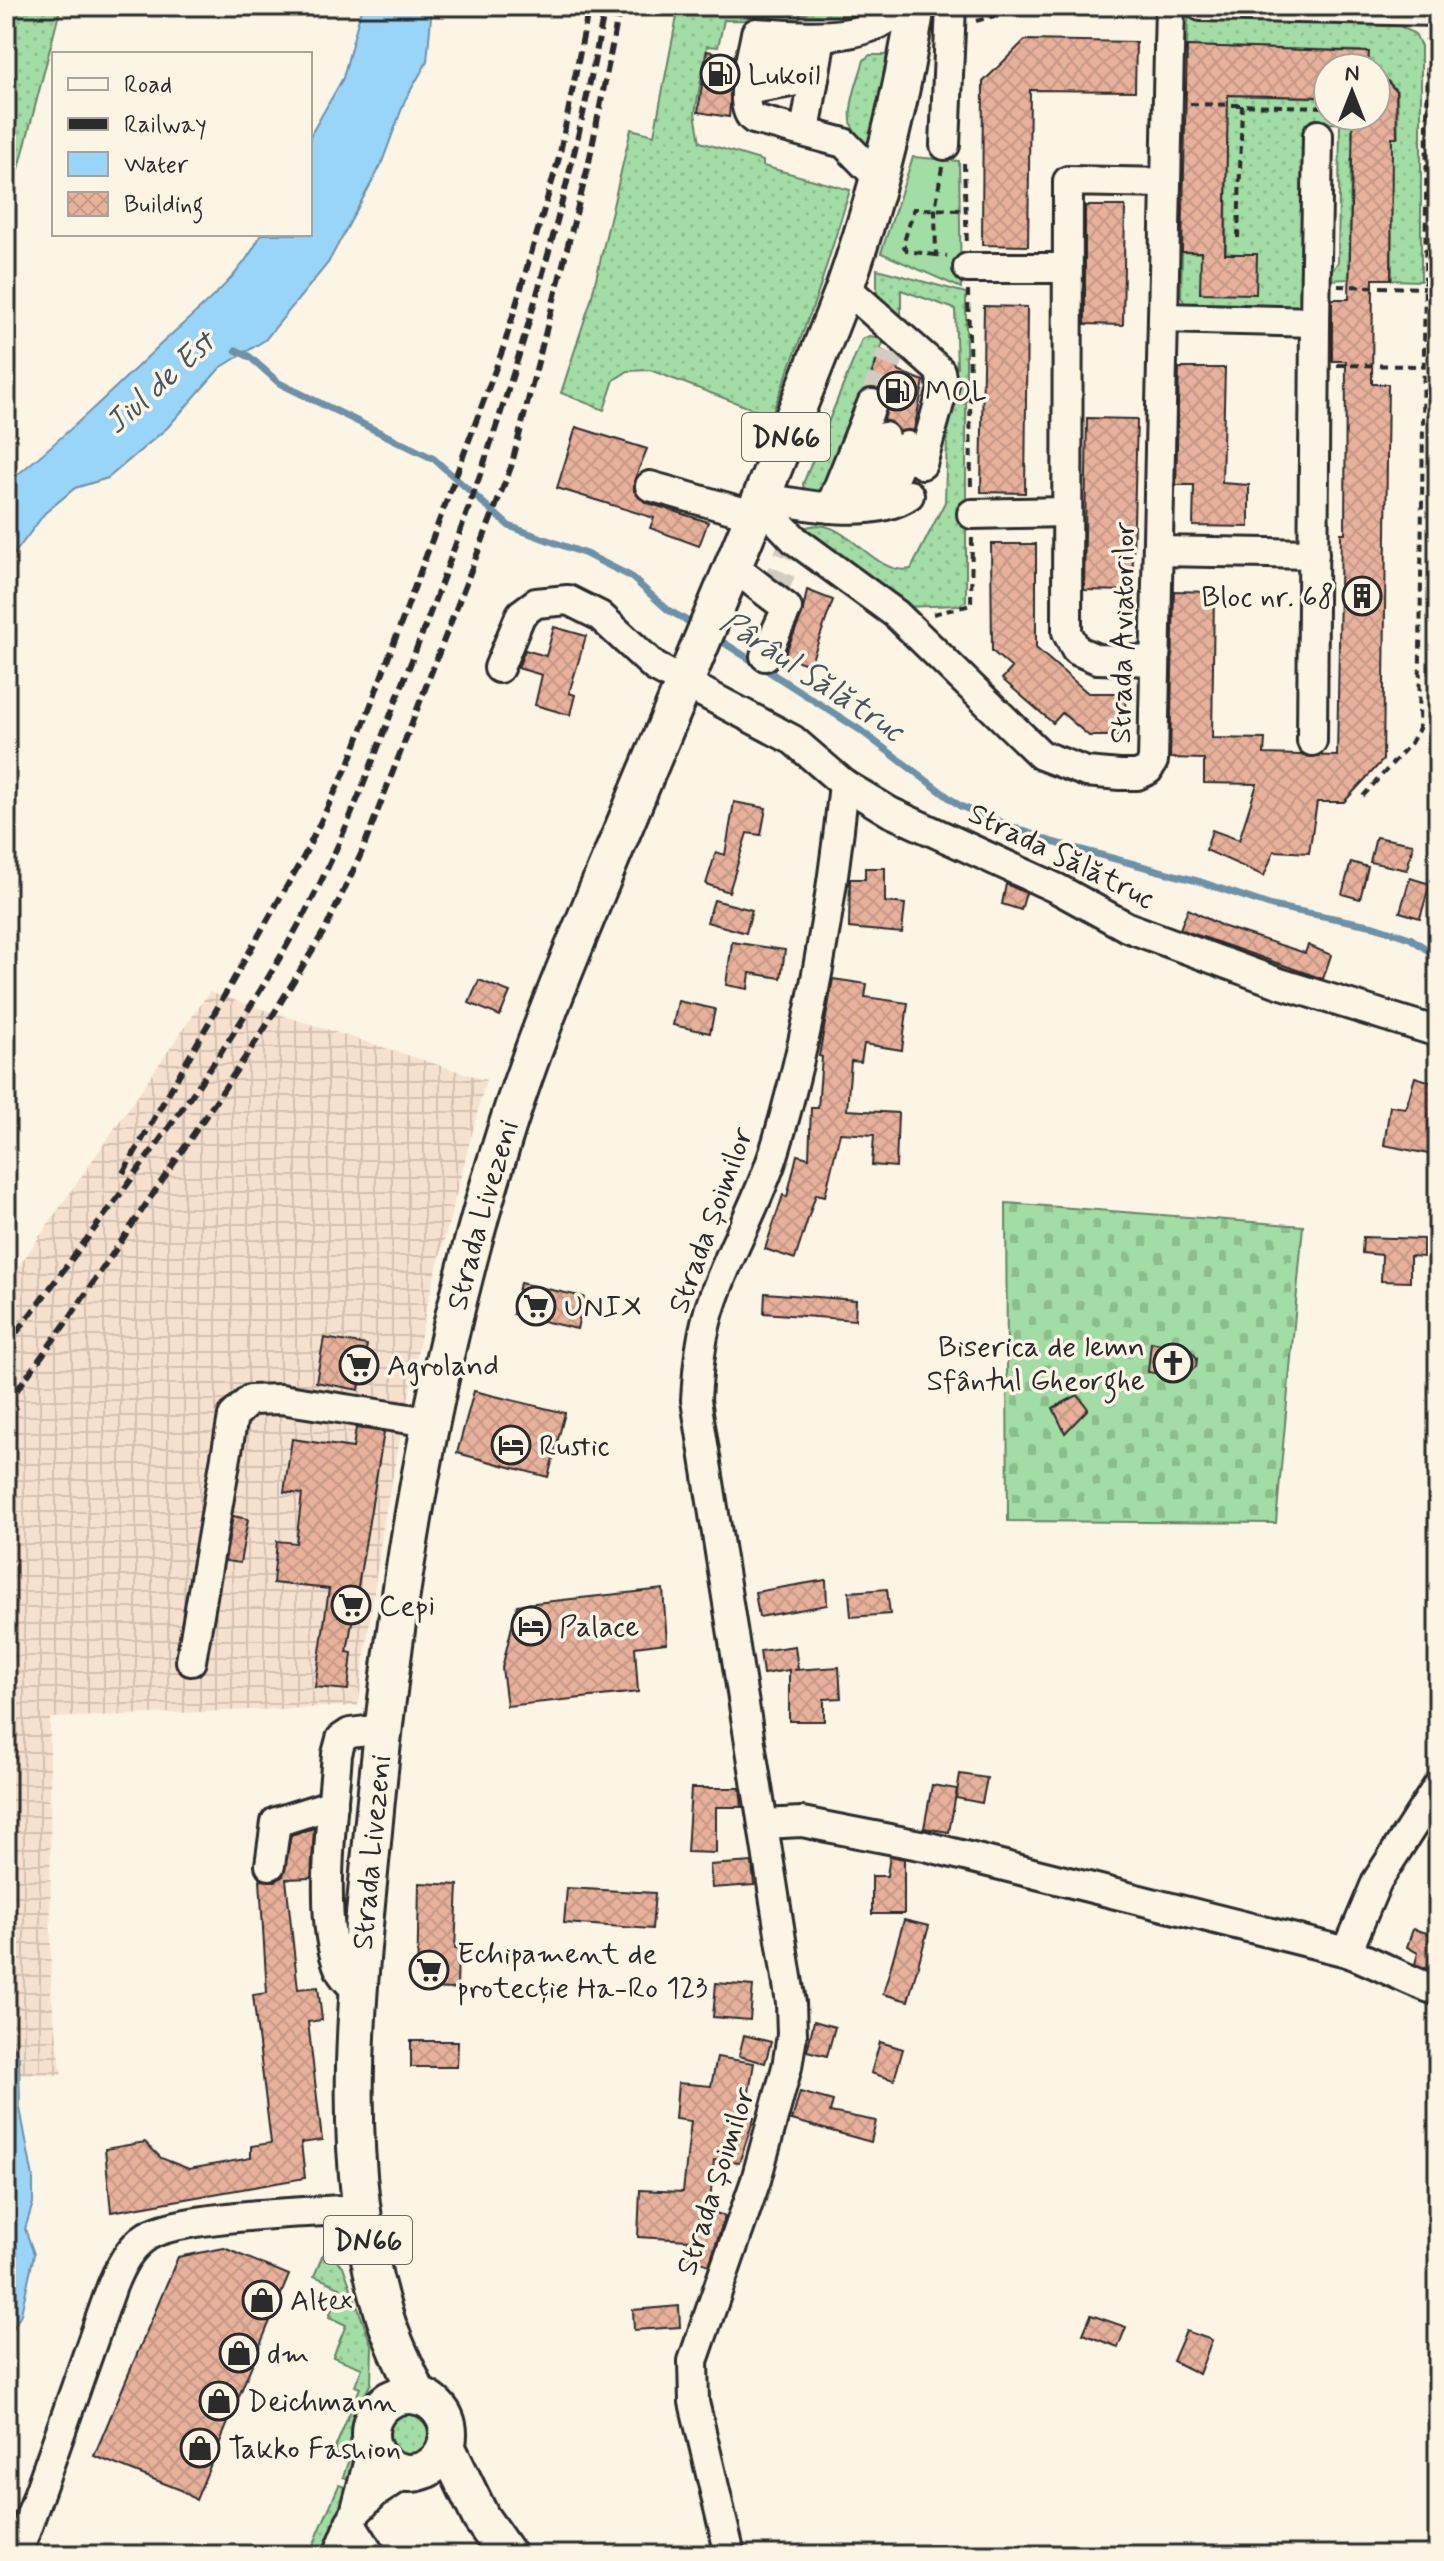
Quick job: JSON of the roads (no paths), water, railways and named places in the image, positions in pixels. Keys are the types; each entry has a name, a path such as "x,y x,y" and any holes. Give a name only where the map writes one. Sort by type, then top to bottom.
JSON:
{"main road":[{"name":"DN66","path":"688,674 845,287 880,180 898,108 916,6"},
{"name":"Strada Livezeni","path":"402,2399 362,2209 355,2131 360,1993 390,1656 429,1422 461,1286 507,1127 560,982 688,674"},
{"path":"481,2518 411,2473 386,2466 372,2448 370,2428 373,2418 402,2399 440,2409 446,2421 446,2446 481,2518 507,2555"},
{"path":"411,2473 435,2463 446,2446"}],"street":[{"path":"749,76 816,61 846,34 887,22 906,6"},
{"path":"945,145 951,6"},
{"name":"Strada Aviatorilor","path":"758,504 795,540 896,614 1041,755 1061,765 1120,775 1148,770 1153,761 1170,6"},
{"path":"1201,6 1438,11"},
{"path":"816,61 756,33 749,76 748,115 844,143 880,180"},
{"path":"805,132 816,61"},
{"path":"1312,741 1318,135"},
{"path":"1155,661 1097,659 1076,650 1067,632 1068,181 1166,183"},
{"path":"960,262 1066,268"},
{"path":"845,287 894,344 940,371 943,389 896,439 869,504"},
{"path":"1163,318 1315,322"},
{"path":"869,504 896,439"},
{"path":"650,486 758,504 869,504"},
{"path":"972,514 1066,512"},
{"path":"1158,551 1314,554"},
{"path":"727,575 787,608 765,656"},
{"name":"Strada Sălătruc","path":"499,668 521,614 536,603 568,600 600,616 655,667 688,674 793,740 844,784 890,812 1058,889 1127,927 1279,983 1438,1032"},
{"name":"Strada Șoimilor","path":"730,2555 694,2402 693,2361 756,2180 792,2035 791,2003 696,1400 699,1358 712,1302 773,1155 819,955 835,869 844,784"},
{"path":"191,1661 233,1416 250,1400 281,1399 429,1422"},
{"path":"360,1993 342,1973 336,1957 329,1873 333,1804 341,1739 350,1733 382,1729"},
{"path":"1347,1952 1377,1881 1438,1786"},
{"path":"270,1865 276,1822 333,1804"},
{"path":"763,1824 802,1822 925,1846 1347,1952 1379,1964 1401,1979 1438,1991"},
{"path":"17,2555 112,2286 136,2244 148,2235 180,2226 362,2209"},
{"path":"338,2555 353,2517 372,2448"},
{"path":"353,2517 375,2493 411,2473"},
{"path":"353,2517 371,2555"}],"water":[{"name":"Jiul de Est","path":"362,6 432,6 427,62 405,100 381,165 328,263 265,340 220,368 167,428 108,478 75,488 45,513 6,565 6,484 86,415 217,293 242,265 260,236 312,236 312,132 343,78"},
{"path":"6,2031 19,2057 20,2108 33,2178 33,2203 25,2229 34,2254 21,2314 6,2342"}],"waterway":[{"name":"Pârâul Sălătruc","path":"236,350 250,357 279,383 434,459 509,526 586,554 630,576 668,610 698,627"},
{"name":"Pârâul Sălătruc","path":"715,637 860,730 960,806 1052,842 1201,882 1272,906 1374,926 1410,938 1438,957"}],"tunnel":[{"path":"872,404 891,353"},
{"path":"771,597 795,540"}],"railway":[{"path":"123,1173 304,856 350,761 504,346 559,158 589,6"},
{"path":"6,1347 125,1188 239,1025 306,911 335,852 439,589 497,425 547,260 605,6"},
{"path":"6,1405 68,1320 265,1028 326,928 361,854 511,467 588,167 620,6"}],"place":[{"name":"Lukoil","path":"720,74"},
{"name":"MOL","path":"897,391"},
{"name":"Bloc nr. 68","path":"1362,596"},
{"name":"UNIX","path":"536,1306"},
{"name":"Biserica de lemn Sfântul Gheorghe","path":"1173,1363"},
{"name":"Agroland","path":"359,1365"},
{"name":"Rustic","path":"511,1445"},
{"name":"Cepi","path":"351,1605"},
{"name":"Palace","path":"531,1626"},
{"name":"Echipament de protecție Ha-Ro 123","path":"429,1970"},
{"name":"Altex","path":"262,2300"},
{"name":"dm","path":"239,2353"},
{"name":"Deichmann","path":"219,2401"},
{"name":"Takko Fashion","path":"200,2448"}]}
